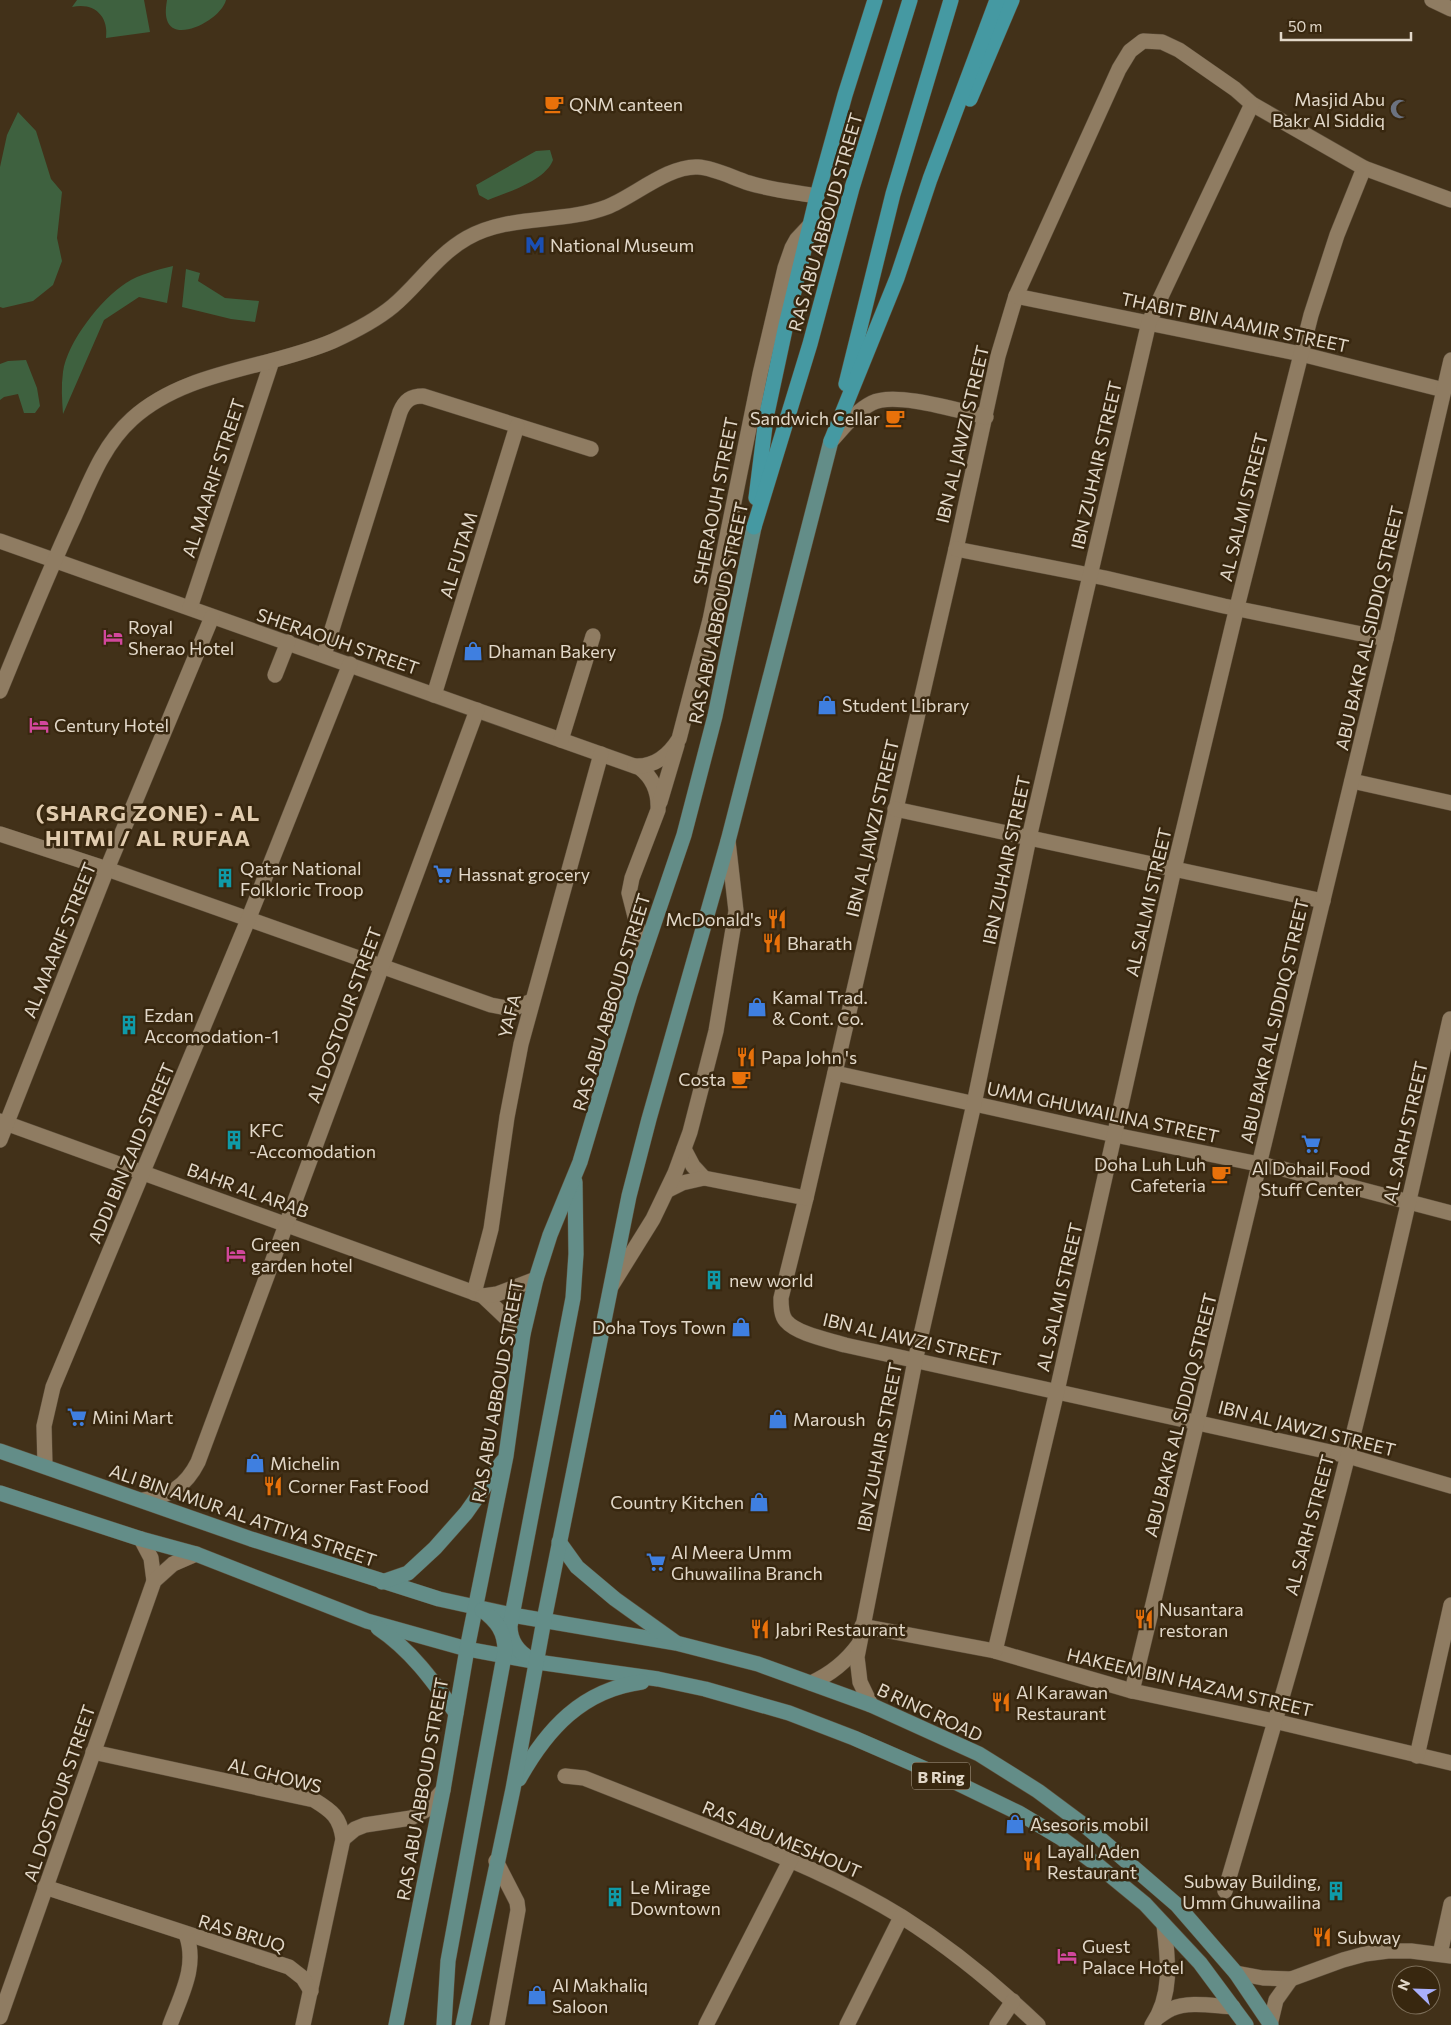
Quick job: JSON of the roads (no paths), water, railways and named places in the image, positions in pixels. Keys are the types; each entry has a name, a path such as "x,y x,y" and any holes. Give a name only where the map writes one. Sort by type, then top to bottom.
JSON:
{"highway":[{"path":"754,527 758,472 766,418 786,325 817,196 845,95 875,0"},
{"name":"RAS ABU ABBOUD STREET","path":"754,527 810,344 852,188 910,0"},
{"path":"831,441 893,194 951,0"},
{"path":"831,441 897,278 930,179 997,0"},
{"path":"930,179 965,110 1012,0"}],"main road":[{"path":"462,2025 513,1789 544,1620 609,1288 629,1196 728,841 831,441"},
{"name":"RAS ABU ABBOUD STREET","path":"396,2025 443,1790 467,1648 506,1456 523,1334 536,1279 550,1235 575,1177 644,952 684,835 715,716 754,527"},
{"path":"537,1662 522,1653 512,1640 510,1631 573,1298 576,1274 575,1177"},
{"name":"ALI BIN AMUR AL ATTIYA STREET","path":"0,1452 382,1582 439,1600 476,1607"},
{"path":"382,1582 408,1573 448,1534 466,1513 506,1456"},
{"path":"0,1493 141,1539 196,1554 366,1620 467,1648"},
{"path":"560,1542 576,1567 615,1599 676,1643"},
{"path":"444,2025 448,1960 505,1656 504,1637 499,1626 491,1617 476,1607"},
{"name":"B RING ROAD","path":"476,1607 676,1643 758,1664 871,1705 979,1754 1038,1791 1089,1829 1176,1905 1236,1973 1270,2025"},
{"path":"366,1620 392,1638 428,1673 456,1713"},
{"name":"B Ring","path":"467,1648 537,1662 658,1680 728,1695 789,1713 846,1735 955,1782 1019,1813 1061,1838 1100,1866 1145,1904 1200,1963 1246,2025"},
{"path":"513,1789 532,1756 552,1729 574,1709 600,1693 629,1684 658,1680"}],"street":[{"path":"1432,0 1451,9"},
{"name":"IBN AL JAWZI STREET","path":"1451,200 1364,168 1252,104 1235,89 1179,50 1162,42 1143,41 1130,51 1016,296 998,356 956,550 806,1198 781,1298 782,1312 787,1322 799,1331 845,1345 1198,1421 1348,1456 1451,1486"},
{"name":"IBN ZUHAIR STREET","path":"871,1705 860,1682 857,1662 858,1644 915,1361 974,1104 1030,838 1148,322 1252,104"},
{"path":"0,691 54,560 93,475 109,446 130,420 157,399 187,384 317,348 366,325 394,305 448,250 468,237 494,226 576,215 608,207 646,185 684,168 699,167 761,186 817,196"},
{"name":"AL SALMI STREET","path":"995,1651 1057,1391 1174,869 1237,607 1311,314 1337,235 1364,168"},
{"name":"SHERAOUH STREET","path":"635,766 647,765 658,760 670,751 679,739 710,620 760,374 785,268 797,239 811,224"},
{"name":"THABIT BIN AAMIR STREET","path":"1016,296 1301,354 1444,390"},
{"name":"ABU BAKR AL SIDDIQ STREET","path":"1132,1691 1352,781 1451,360"},
{"name":"AL MAARIF STREET","path":"190,608 272,361"},
{"path":"324,655 400,412 403,404 410,398 423,396 591,449"},
{"path":"831,441 863,409 871,403 886,398 910,400 986,416"},
{"name":"AL FUTAM","path":"434,695 517,426"},
{"name":"SHERAOUH STREET","path":"0,541 635,766 648,776 655,786 658,810 632,878 630,893 644,952"},
{"path":"956,550 1090,575 1386,639"},
{"name":"AL MAARIF STREET","path":"0,1140 3,1122 212,617"},
{"path":"561,740 593,636"},
{"path":"275,675 288,642"},
{"name":"ADDI BIN ZAID STREET","path":"45,1466 44,1426 53,1387 248,920 350,664"},
{"name":"AL DOSTOUR STREET","path":"142,1500 170,1494 192,1474 477,710"},
{"name":"RAS ABU ABBOUD STREET","path":"658,810 679,739"},
{"name":"YAFA","path":"478,1294 491,1229 509,1102 521,1044 601,754"},
{"path":"1352,781 1451,803"},
{"path":"895,808 1322,901"},
{"path":"0,834 107,869 501,1008 512,1009 532,1001"},
{"path":"609,1288 653,1219 668,1190 684,1150 716,1031 736,911 728,841"},
{"name":"AL SARH STREET","path":"1225,1891 1348,1456 1450,1019"},
{"name":"UMM GHUWAILINA STREET","path":"834,1073 1115,1135 1260,1164 1409,1200 1451,1213"},
{"name":"BAHR AL ARAB","path":"3,1122 478,1294 523,1334"},
{"path":"684,1150 693,1166 704,1178"},
{"path":"668,1190 682,1183 704,1178 806,1198"},
{"path":"478,1294 497,1294 536,1279"},
{"name":"AL DOSTOUR STREET","path":"0,2017 154,1581 151,1558 141,1539"},
{"name":"AL DOSTOUR STREET","path":"154,1581 173,1564 196,1554"},
{"path":"1417,1756 1451,1605"},
{"name":"HAKEEM BIN HAZAM STREET","path":"862,1626 995,1651 1132,1691 1274,1721 1451,1763"},
{"name":"IBN ZUHAIR STREET","path":"811,1684 838,1668 858,1644"},
{"name":"AL GHOWS","path":"93,1752 314,1800 337,1817 341,1824 343,1839"},
{"name":"RAS ABU MESHOUT","path":"565,1776 584,1778 791,1859 858,1892 901,1917 959,1956 1013,2001 1038,2025"},
{"path":"303,2025 343,1839 355,1829 365,1825 411,1818 426,1810 443,1790"},
{"path":"706,2025 791,1859"},
{"path":"496,1861 518,1910 497,2025"},
{"path":"45,1887 186,1934"},
{"path":"1236,1973 1263,1978 1291,1979 1365,1954 1411,1951 1445,1955 1451,1904"},
{"path":"847,2025 901,1917"},
{"path":"1155,2021 1165,2000 1168,1962 1164,1925"},
{"name":"RAS BRUQ","path":"186,1934 290,1968 303,1978 310,1991"},
{"name":"RAS BRUQ","path":"170,2025 191,1968 190,1946 186,1934"},
{"path":"1270,2025 1276,2000 1291,1979"},
{"path":"997,2025 1013,2001"},
{"path":"1155,2021 1171,2009 1186,2006 1232,2007"}],"place":[{"name":"QNM canteen","path":"554,104"},
{"name":"Masjid Abu Bakr Al Siddiq","path":"1400,109"},
{"name":"National Museum","path":"535,245"},
{"name":"Sandwich Cellar","path":"895,418"},
{"name":"Royal Sherao Hotel","path":"113,637"},
{"name":"Dhaman Bakery","path":"473,651"},
{"name":"Student Library","path":"827,705"},
{"name":"Century Hotel","path":"39,725"},
{"name":"Hassnat grocery","path":"443,874"},
{"name":"Qatar National Folkloric Troop","path":"225,878"},
{"name":"McDonald's","path":"777,919"},
{"name":"Bharath","path":"772,943"},
{"name":"Kamal Trad. & Cont. Co.","path":"757,1007"},
{"name":"Ezdan Accomodation-1","path":"129,1025"},
{"name":"Papa John 's","path":"746,1057"},
{"name":"Costa","path":"741,1079"},
{"name":"KFC -Accomodation","path":"234,1140"},
{"name":"Al Dohail Food Stuff Center","path":"1311,1144"},
{"name":"Doha Luh Luh Cafeteria","path":"1221,1174"},
{"name":"Green garden hotel","path":"236,1254"},
{"name":"new world","path":"714,1280"},
{"name":"Doha Toys Town","path":"741,1327"},
{"name":"Mini Mart","path":"77,1417"},
{"name":"Maroush","path":"778,1419"},
{"name":"Michelin","path":"255,1463"},
{"name":"Corner Fast Food","path":"273,1486"},
{"name":"Country Kitchen","path":"759,1502"},
{"name":"Al Meera Umm Ghuwailina Branch","path":"656,1562"},
{"name":"Nusantara restoran","path":"1144,1619"},
{"name":"Jabri Restaurant","path":"760,1629"},
{"name":"Al Karawan Restaurant","path":"1001,1702"},
{"name":"Asesoris mobil","path":"1015,1824"},
{"name":"Layall Aden Restaurant","path":"1032,1861"},
{"name":"Subway Building, Umm Ghuwailina","path":"1336,1891"},
{"name":"Le Mirage Downtown","path":"615,1897"},
{"name":"Subway","path":"1322,1937"},
{"name":"Guest Palace Hotel","path":"1067,1956"},
{"name":"Al Makhaliq Saloon","path":"537,1995"}],"district":[{"name":"(SHARG ZONE) - AL HITMI / AL RUFAA","path":"148,824"}]}
